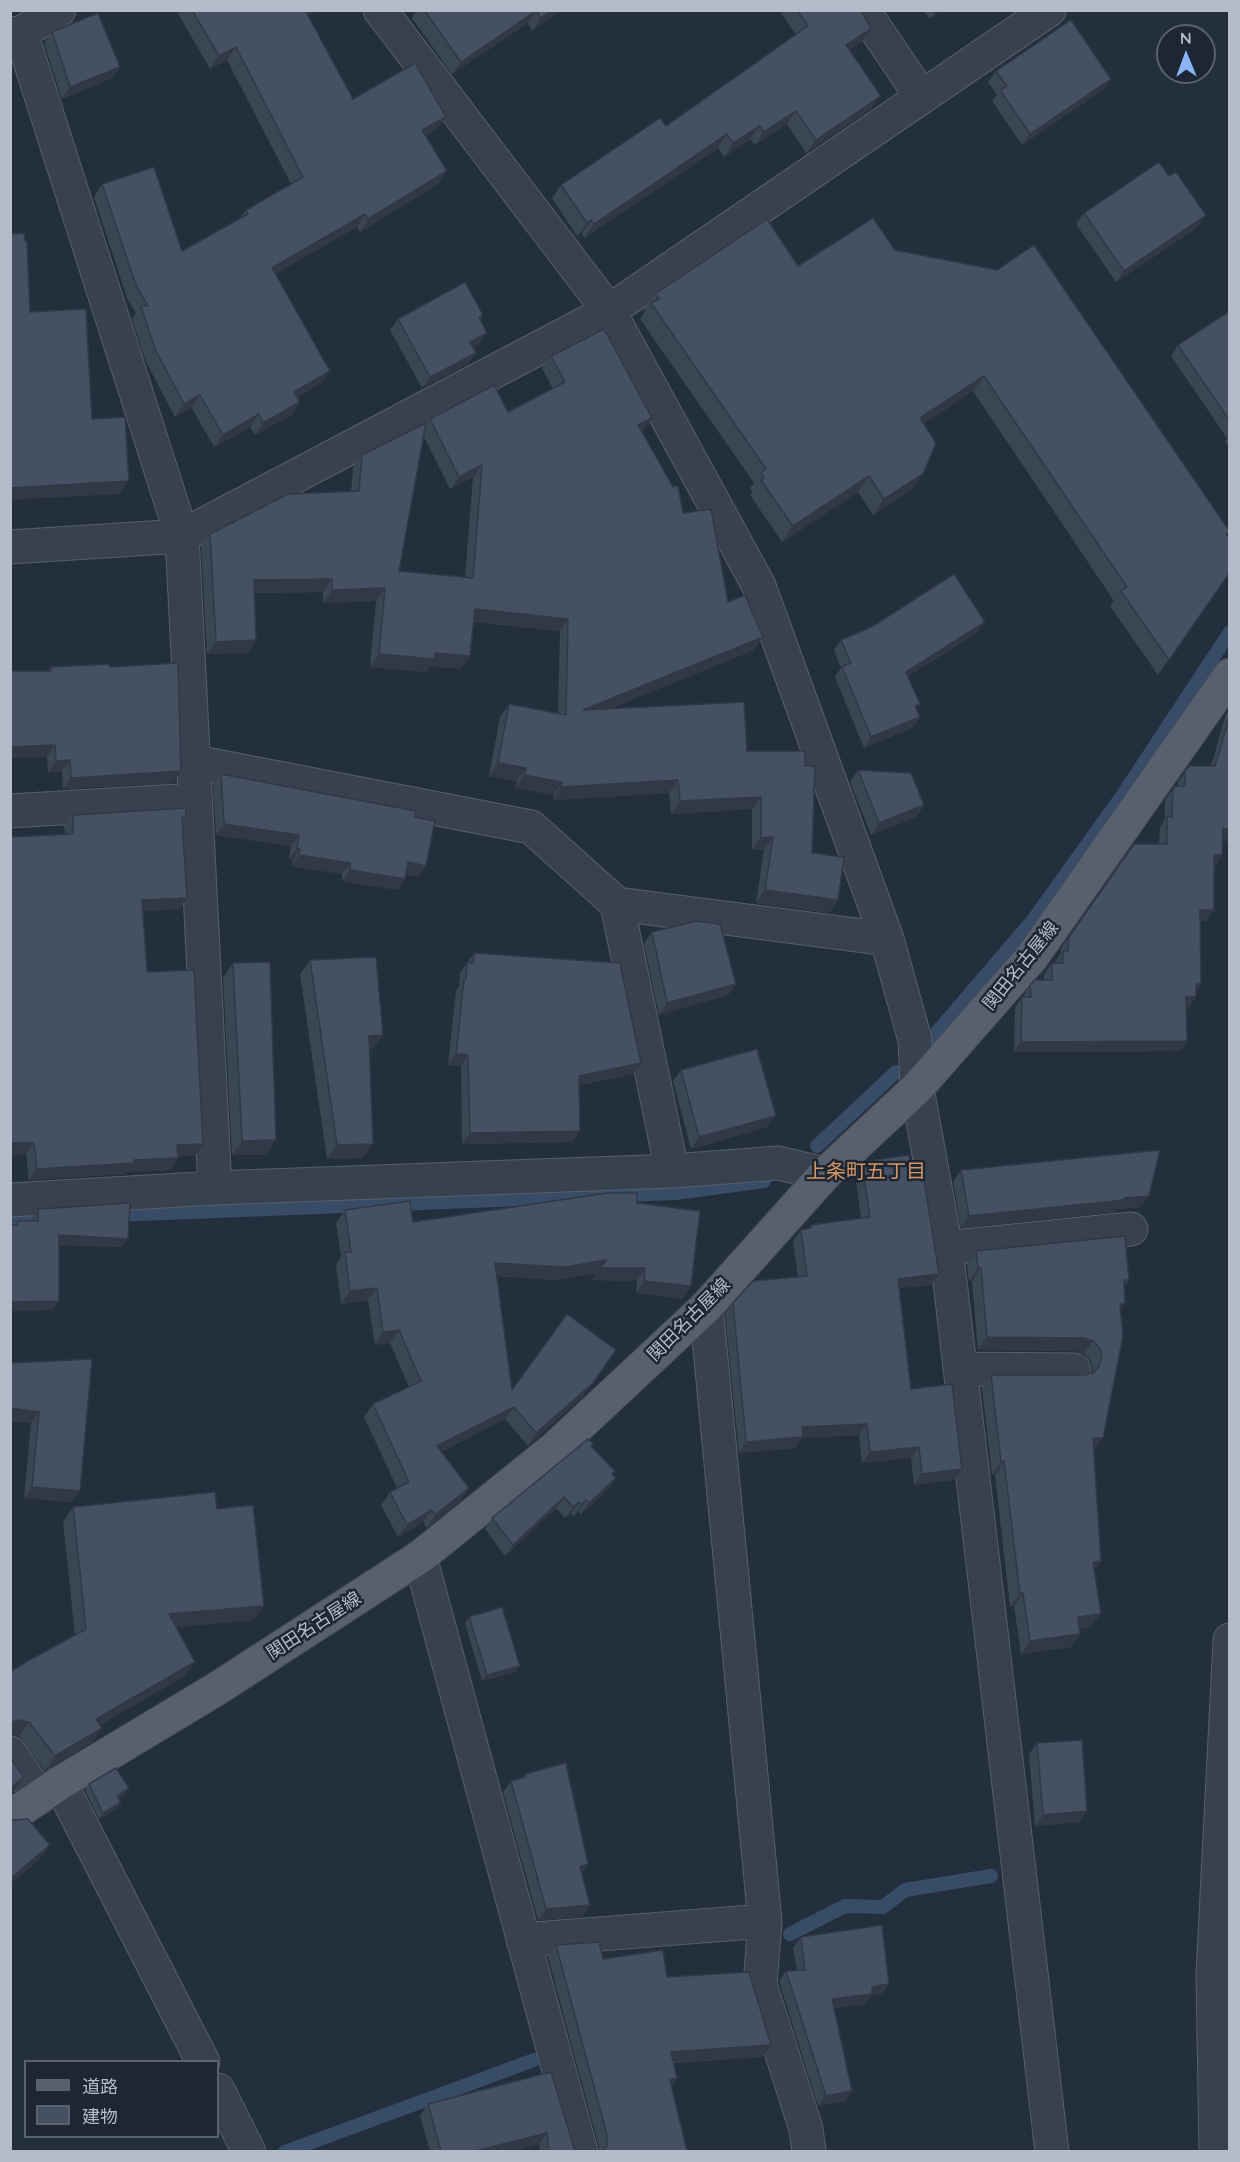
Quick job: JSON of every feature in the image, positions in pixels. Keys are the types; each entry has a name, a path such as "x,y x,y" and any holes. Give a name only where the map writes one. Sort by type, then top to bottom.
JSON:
{"main road":[{"name":"関田名古屋線","path":"10,1817 50,1790 218,1688 420,1557 555,1448 706,1307 825,1174 917,1089 1032,957 1230,675"}],"street":[{"path":"59,10 16,33 182,536 215,1188"},
{"path":"380,10 609,311 759,586 887,939 915,1040 917,1089 946,1248 1052,2151"},
{"path":"863,10 921,96"},
{"path":"10,547 182,536 609,311 1049,10"},
{"path":"195,762 531,827 616,904 887,939"},
{"path":"10,811 196,800"},
{"path":"616,904 672,1171"},
{"path":"10,1200 215,1188 672,1171 778,1163 825,1174"},
{"path":"946,1248 1131,1229"},
{"path":"706,1307 765,1921 760,1985 806,2130 809,2151"},
{"path":"961,1369 1074,1370"},
{"path":"420,1557 582,2151"},
{"path":"1216,2151 1214,1975 1230,1640"},
{"path":"10,1753 50,1790 202,2060"},
{"path":"523,1940 765,1921"},
{"path":"219,2092 249,2151"}],"building":[{"path":"192,10 305,10 353,99 415,63 446,117 422,130 447,171 368,219 365,214 272,268 330,371 294,392 300,402 263,423 259,414 223,435 200,395 184,404 155,349 141,306 148,306 136,285 102,184 154,167 182,251 248,214 246,210 303,177 236,47 219,56"},
{"path":"424,10 552,10 541,18 536,11 461,62"},
{"path":"797,10 861,10 871,29 846,45 881,96 816,140 796,111 764,132 760,126 733,143 727,134 594,224 591,220 587,223 561,185 660,118 666,126 808,26"},
{"path":"98,13 120,67 70,87 52,32"},
{"path":"1071,20 1111,79 1030,134 1000,90 1007,86 996,71"},
{"path":"1159,162 1169,176 1176,172 1206,215 1124,271 1084,213"},
{"path":"873,218 895,250 997,270 1034,245 1230,532 1226,534 1230,539 1230,572 1169,660 1121,591 1127,587 984,376 920,418 936,443 923,474 884,499 869,476 793,526 761,480 764,478 761,473 766,469 651,303 659,299 655,294 767,219 798,266"},
{"path":"24,233 25,241 27,241 30,312 86,309 92,419 125,417 129,481 10,488 10,234"},
{"path":"465,282 483,315 479,317 487,333 470,342 476,353 430,377 398,319"},
{"path":"1230,311 1230,421 1178,345"},
{"path":"604,329 652,418 638,425 673,487 678,486 683,513 711,509 728,602 745,595 763,637 583,710 744,702 747,751 805,751 805,766 815,766 812,853 844,857 838,900 765,890 773,837 761,838 761,797 680,801 678,780 561,787 562,782 524,775 526,768 498,763 509,704 566,715 568,619 475,609 470,656 435,653 435,659 379,654 385,588 332,590 332,579 254,580 256,640 216,642 210,534 288,494 359,491 362,455 426,423 399,571 473,578 482,465 459,477 430,419 494,385 508,412 565,382 551,356"},
{"path":"954,574 985,622 906,672 920,704 915,706 920,717 871,737 842,667 851,663 841,640 873,626"},
{"path":"178,663 181,771 71,778 70,760 56,761 55,745 10,747 10,671 51,671 50,667 109,664 110,667"},
{"path":"1230,715 1230,830 1223,828 1222,855 1214,855 1214,910 1200,910 1201,984 1196,984 1196,997 1186,997 1187,1041 1021,1042 1022,997 1031,997 1030,985 1035,980 1052,980 1052,963 1063,963 1063,951 1068,951 1069,937 1134,844 1167,844 1167,816 1172,817 1173,789 1175,786 1185,786 1185,771 1189,766 1215,766"},
{"path":"858,770 911,773 924,805 879,823"},
{"path":"221,774 416,811 415,817 435,821 426,866 408,862 405,879 350,870 350,863 299,855 300,849 297,848 299,835 224,824"},
{"path":"186,808 186,818 182,817 187,898 142,900 147,972 194,970 203,1144 177,1145 178,1158 37,1169 34,1143 10,1143 10,837 73,834 73,815"},
{"path":"696,921 720,924 736,984 667,1003 652,932"},
{"path":"474,953 620,963 641,1063 579,1076 580,1131 470,1133 468,1055 456,1054 467,962 473,963"},
{"path":"376,957 383,1035 369,1036 373,1144 337,1145 310,960"},
{"path":"270,962 276,1140 242,1141 233,963"},
{"path":"757,1049 776,1116 699,1137 681,1070"},
{"path":"1160,1150 1149,1196 969,1216 961,1170"},
{"path":"909,1155 912,1175 923,1174 939,1274 898,1279 911,1389 952,1384 962,1469 922,1474 919,1447 870,1452 867,1424 802,1427 803,1437 746,1442 733,1303 753,1281 807,1276 801,1230 811,1228 811,1225 870,1217 862,1162"},
{"path":"607,1193 637,1193 637,1203 700,1211 691,1286 644,1281 645,1268 601,1268 606,1260 565,1267 495,1263 512,1390 567,1314 616,1350 593,1383 536,1433 514,1407 437,1446 469,1488 435,1515 432,1510 407,1525 390,1492 409,1482 373,1404 421,1381 399,1330 383,1332 377,1288 350,1291 345,1252 351,1252 345,1210 410,1201 413,1222"},
{"path":"130,1203 128,1239 59,1235 59,1301 10,1302 10,1225 18,1225 18,1221 38,1221 38,1209"},
{"path":"1125,1236 1129,1280 1124,1280 1125,1304 1120,1304 1123,1336 1103,1438 1093,1438 1101,1561 1093,1562 1101,1614 1078,1617 1080,1634 1030,1641 1023,1593 1020,1594 991,1375 1084,1375 1093,1373 1099,1367 1102,1356 1100,1348 1093,1341 1084,1338 987,1337 981,1268 978,1268 976,1251"},
{"path":"92,1359 80,1491 32,1487 39,1412 10,1408 10,1363"},
{"path":"588,1439 594,1444 591,1446 615,1471 612,1474 616,1478 589,1503 586,1500 581,1505 579,1502 573,1507 564,1497 513,1545 492,1518"},
{"path":"215,1492 217,1509 253,1505 264,1606 169,1614 195,1662 96,1719 102,1728 55,1756 29,1722 18,1720 10,1723 10,1672 86,1629 73,1507"},
{"path":"502,1607 520,1666 487,1675 469,1617"},
{"path":"1082,1740 1087,1811 1043,1815 1037,1743"},
{"path":"10,1758 24,1777 10,1788"},
{"path":"566,1763 588,1864 580,1867 590,1905 546,1909 511,1781 526,1777 525,1774"},
{"path":"116,1768 129,1788 117,1796 121,1802 103,1813 89,1784"},
{"path":"10,1818 12,1820 28,1819 50,1845 10,1879"},
{"path":"882,1925 889,1984 872,1987 872,1994 832,1999 852,2091 826,2096 786,1971 805,1970 801,1937"},
{"path":"599,1942 603,1959 663,1950 667,1977 749,1972 771,2045 671,2052 677,2078 670,2080 687,2151 603,2151 607,2146 607,2135 556,1945"},
{"path":"551,2072 575,2151 549,2151 547,2133 475,2151 441,2151 428,2104"}],"waterway":[{"path":"933,1037 1033,920 1122,796 1230,632"},
{"path":"817,1146 896,1072"},
{"path":"114,1215 675,1193 764,1181"},
{"path":"10,1221 50,1219"},
{"path":"790,1934 845,1906 883,1907 905,1890 991,1876"},
{"path":"285,2152 534,2060"}],"district":[{"name":"上条町五丁目","path":"866,1172"}]}
